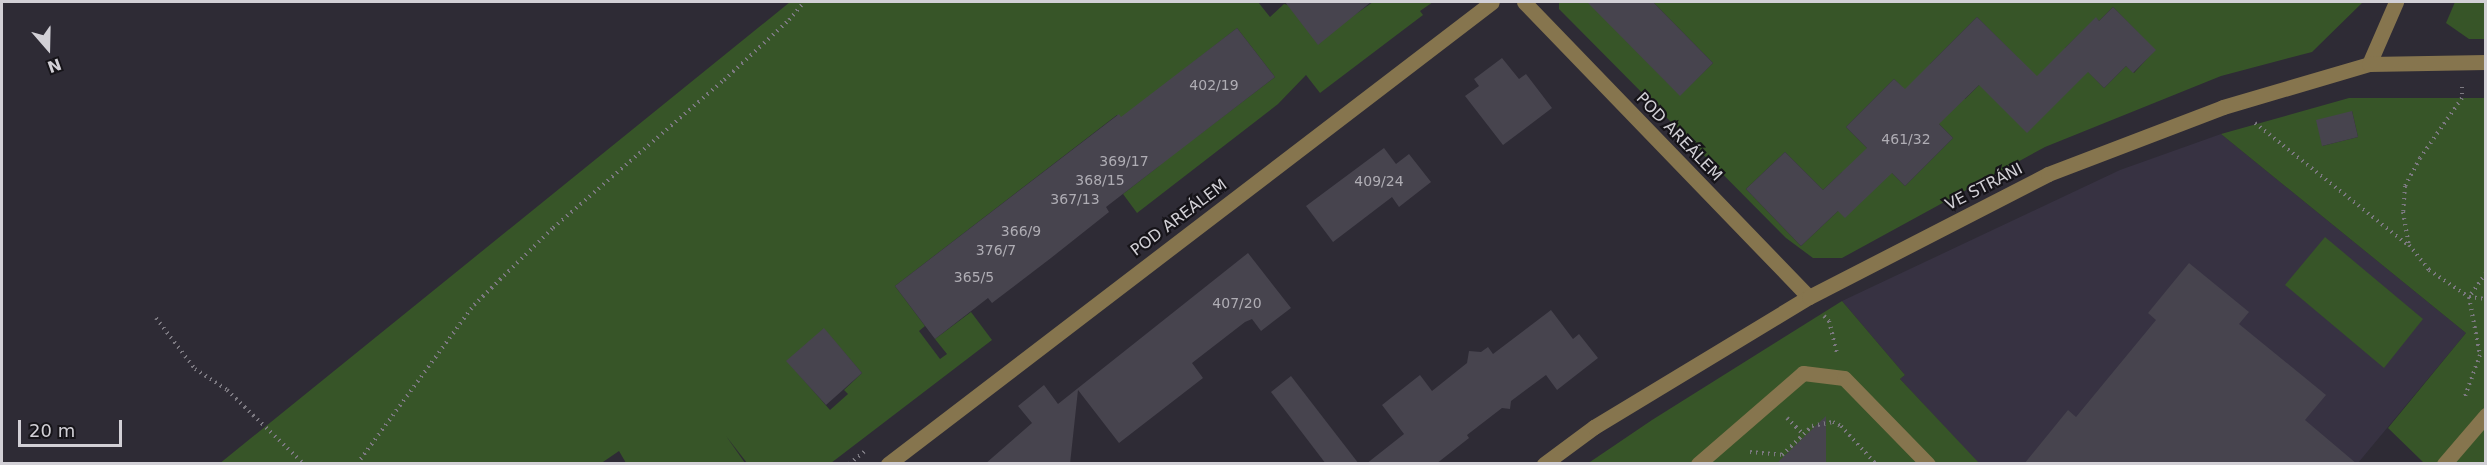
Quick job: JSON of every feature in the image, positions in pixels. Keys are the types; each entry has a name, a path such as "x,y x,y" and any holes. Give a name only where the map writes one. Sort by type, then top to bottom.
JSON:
{"street":[{"name":"POD AREÁLEM","path":"888,464 1492,2"},
{"name":"POD AREÁLEM","path":"1524,2 1809,297"},
{"path":"2369,64 2396,2"},
{"name":"VE STRÁNI","path":"1544,464 1594,427 1809,297 2048,174 2232,104 2369,64 2486,62"},
{"path":"1698,464 1803,373 1844,378 1928,464"},
{"path":"2444,464 2486,415"}],"path":[{"path":"357,464 474,305 553,228 724,80 789,20 804,2"},
{"path":"2409,245 2403,212 2405,186 2420,158 2462,98 2463,63"},
{"path":"2232,104 2397,238 2409,245 2429,270 2469,297 2486,299"},
{"path":"2459,407 2465,398 2480,355 2469,297 2486,273"},
{"path":"156,318 195,369 227,390 304,464"},
{"path":"1777,459 1812,426 1833,422 1841,426 1876,464"},
{"path":"1742,452 1782,454"}],"shaded area":[{"path":"2221,134 2466,333 2358,463 1979,464 1900,379 1905,375 1842,301 2120,170"}],"green space":[{"path":"790,2 1258,2 1270,17 1284,4 1350,18 1373,2 1433,2 1420,11 1423,15 1320,93 1306,75 1278,104 1137,213 1123,194 1159,166 1117,115 895,286 925,326 919,331 940,359 947,354 935,339 971,312 992,340 831,463 747,463 726,436 745,463 626,463 619,451 600,464 219,464","holes":["1237,28 1275,77 1195,138 1158,90","824,329 862,373 844,390 848,394 830,410 787,361"]},
{"path":"1559,2 1595,2 1591,5 1680,95 1713,63 1653,2 2363,2 2312,52 2221,76 2045,147 1842,258 1813,258 1786,238 1559,9","holes":["2113,7 2155,50 2134,73 2126,66 2104,88 2065,48 2096,18 2099,21","1977,17 2060,100 1980,84 1965,99 1930,64","1894,79 1953,138 1905,186 1846,127","1785,152 1823,190 1842,172 1866,197 1838,211 1801,246 1746,189"]},
{"path":"2455,2 2485,2 2485,39 2469,39 2446,23"},
{"path":"2349,98 2485,98 2485,463 2424,463 2388,428 2466,333 2221,134","holes":["2352,111 2358,137 2322,146"]},
{"path":"2325,237 2423,319 2384,368 2285,285"},
{"path":"1842,301 1905,375 1900,379 1979,463 1587,464 1652,420"}],"building":[{"path":"1285,2 1371,2 1318,45"},
{"path":"1587,2 1653,2 1713,63 1680,96"},
{"path":"2113,7 2156,50 2133,73 2126,66 2104,88 2088,72 2027,133 1979,85 1939,124 1953,138 1905,186 1892,173 1845,218 1838,211 1801,246 1746,189 1785,152 1823,190 1867,148 1846,127 1894,79 1905,89 1977,17 2037,76 2096,17 2099,21"},
{"path":"1237,28 1275,77 1106,207 1109,212 1051,258 992,303 988,298 935,339 895,286 1119,114 1121,117"},
{"path":"1502,58 1519,79 1526,74 1552,108 1503,145 1465,96 1479,86 1474,79"},
{"path":"2352,111 2358,137 2322,146 2316,120"},
{"path":"1384,148 1396,164 1409,154 1431,182 1399,207 1392,197 1333,242 1306,206"},
{"path":"1248,253 1291,308 1261,331 1252,319 1245,322 1192,363 1203,378 1119,443 1078,390 1070,464 985,464 1032,423 1018,406 1044,385 1058,404"},
{"path":"2189,263 2249,312 2239,324 2326,395 2305,420 2357,464 2024,464 2068,410 2076,417 2156,320 2148,313"},
{"path":"1551,310 1573,339 1579,334 1598,358 1557,390 1546,375 1511,401 1510,409 1502,408 1467,435 1469,438 1436,464 1366,464 1404,434 1382,405 1420,375 1432,391 1467,363 1469,351 1481,352 1488,347 1493,354"},
{"path":"824,328 862,373 826,405 786,361"},
{"path":"1291,376 1359,464 1326,464 1271,392"},
{"path":"1826,416 1826,464 1776,464"}]}
